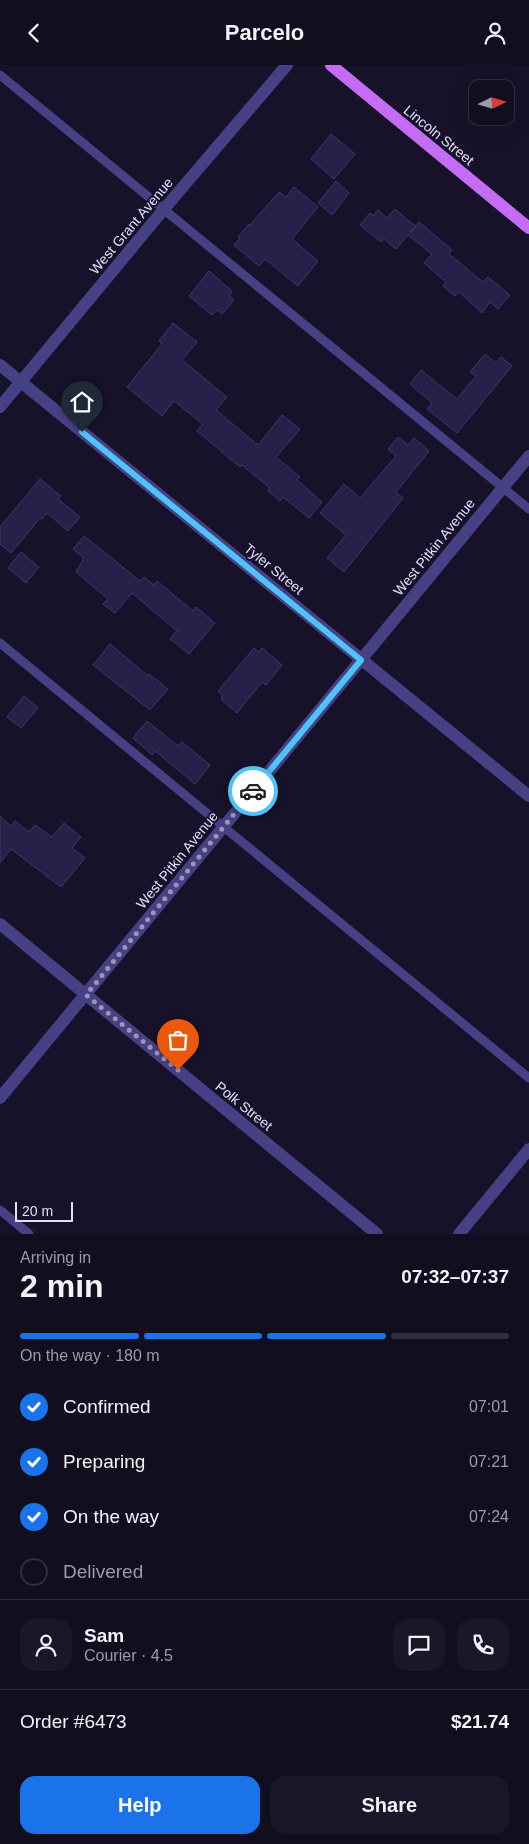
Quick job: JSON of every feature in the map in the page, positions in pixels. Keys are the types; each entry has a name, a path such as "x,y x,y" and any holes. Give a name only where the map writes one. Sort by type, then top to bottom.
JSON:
{"main road":[{"name":"Lincoln Street","path":"331,65 529,228"}],"street":[{"name":"West Grant Avenue","path":"0,407 164,209 287,65"},
{"name":"Tyler Street","path":"0,365 529,796"},
{"name":"West Pitkin Avenue","path":"0,1098 529,456"},
{"name":"Polk Street","path":"0,924 377,1234"},
{"path":"460,1234 529,1149"}],"lane":[{"path":"0,75 529,509"},
{"path":"0,643 529,1078"},
{"path":"0,1210 29,1234"}],"building":[{"path":"331,134 355,154 334,179 311,159"},
{"path":"336,181 349,193 332,215 318,203"},
{"path":"294,187 318,207 292,239 318,261 298,286 265,259 259,266 234,245 249,224 279,192 286,197"},
{"path":"395,209 415,226 410,233 419,222 452,250 449,254 483,282 488,277 510,295 498,309 490,302 482,313 459,292 455,296 443,286 446,282 424,263 432,254 408,235 396,249 384,239 381,242 360,225 370,213 373,216 378,210 387,218"},
{"path":"209,271 232,291 229,296 234,300 222,314 217,310 212,315 189,296"},
{"path":"173,323 197,342 182,360 227,397 216,410 258,445 282,415 300,429 276,457 300,477 297,480 322,502 309,518 283,497 280,501 268,491 270,488 242,465 240,467 197,431 203,424 174,401 162,416 127,387 162,344 159,341"},
{"path":"485,354 496,363 501,357 512,366 457,433 427,409 432,403 410,384 421,370 457,399 476,376 470,372"},
{"path":"398,437 408,445 414,438 429,451 396,492 403,498 344,572 327,558 346,535 320,513 344,484 360,498 396,456 388,449"},
{"path":"40,479 61,496 58,499 80,517 68,531 47,513 42,519 40,518 11,553 0,544 0,527"},
{"path":"84,536 140,581 144,577 154,585 157,581 193,611 196,607 215,623 189,654 170,639 177,631 132,593 115,613 103,604 108,599 76,572 84,558 73,549"},
{"path":"21,552 39,567 26,583 8,568"},
{"path":"110,644 148,676 149,674 168,689 150,710 93,665"},
{"path":"254,648 259,652 262,648 282,665 266,685 262,682 237,713 221,699 223,696 218,691"},
{"path":"24,696 38,708 21,728 7,717"},
{"path":"147,721 178,746 182,742 210,765 195,784 155,751 152,755 133,738"},
{"path":"0,816 11,826 15,821 29,832 35,825 52,837 64,823 81,837 72,848 85,858 61,887 11,849 0,863"}],"way so far":[{"path":"178,1070 86,995 253,791"}],"route":[{"path":"82,432 361,660 253,791"}]}
